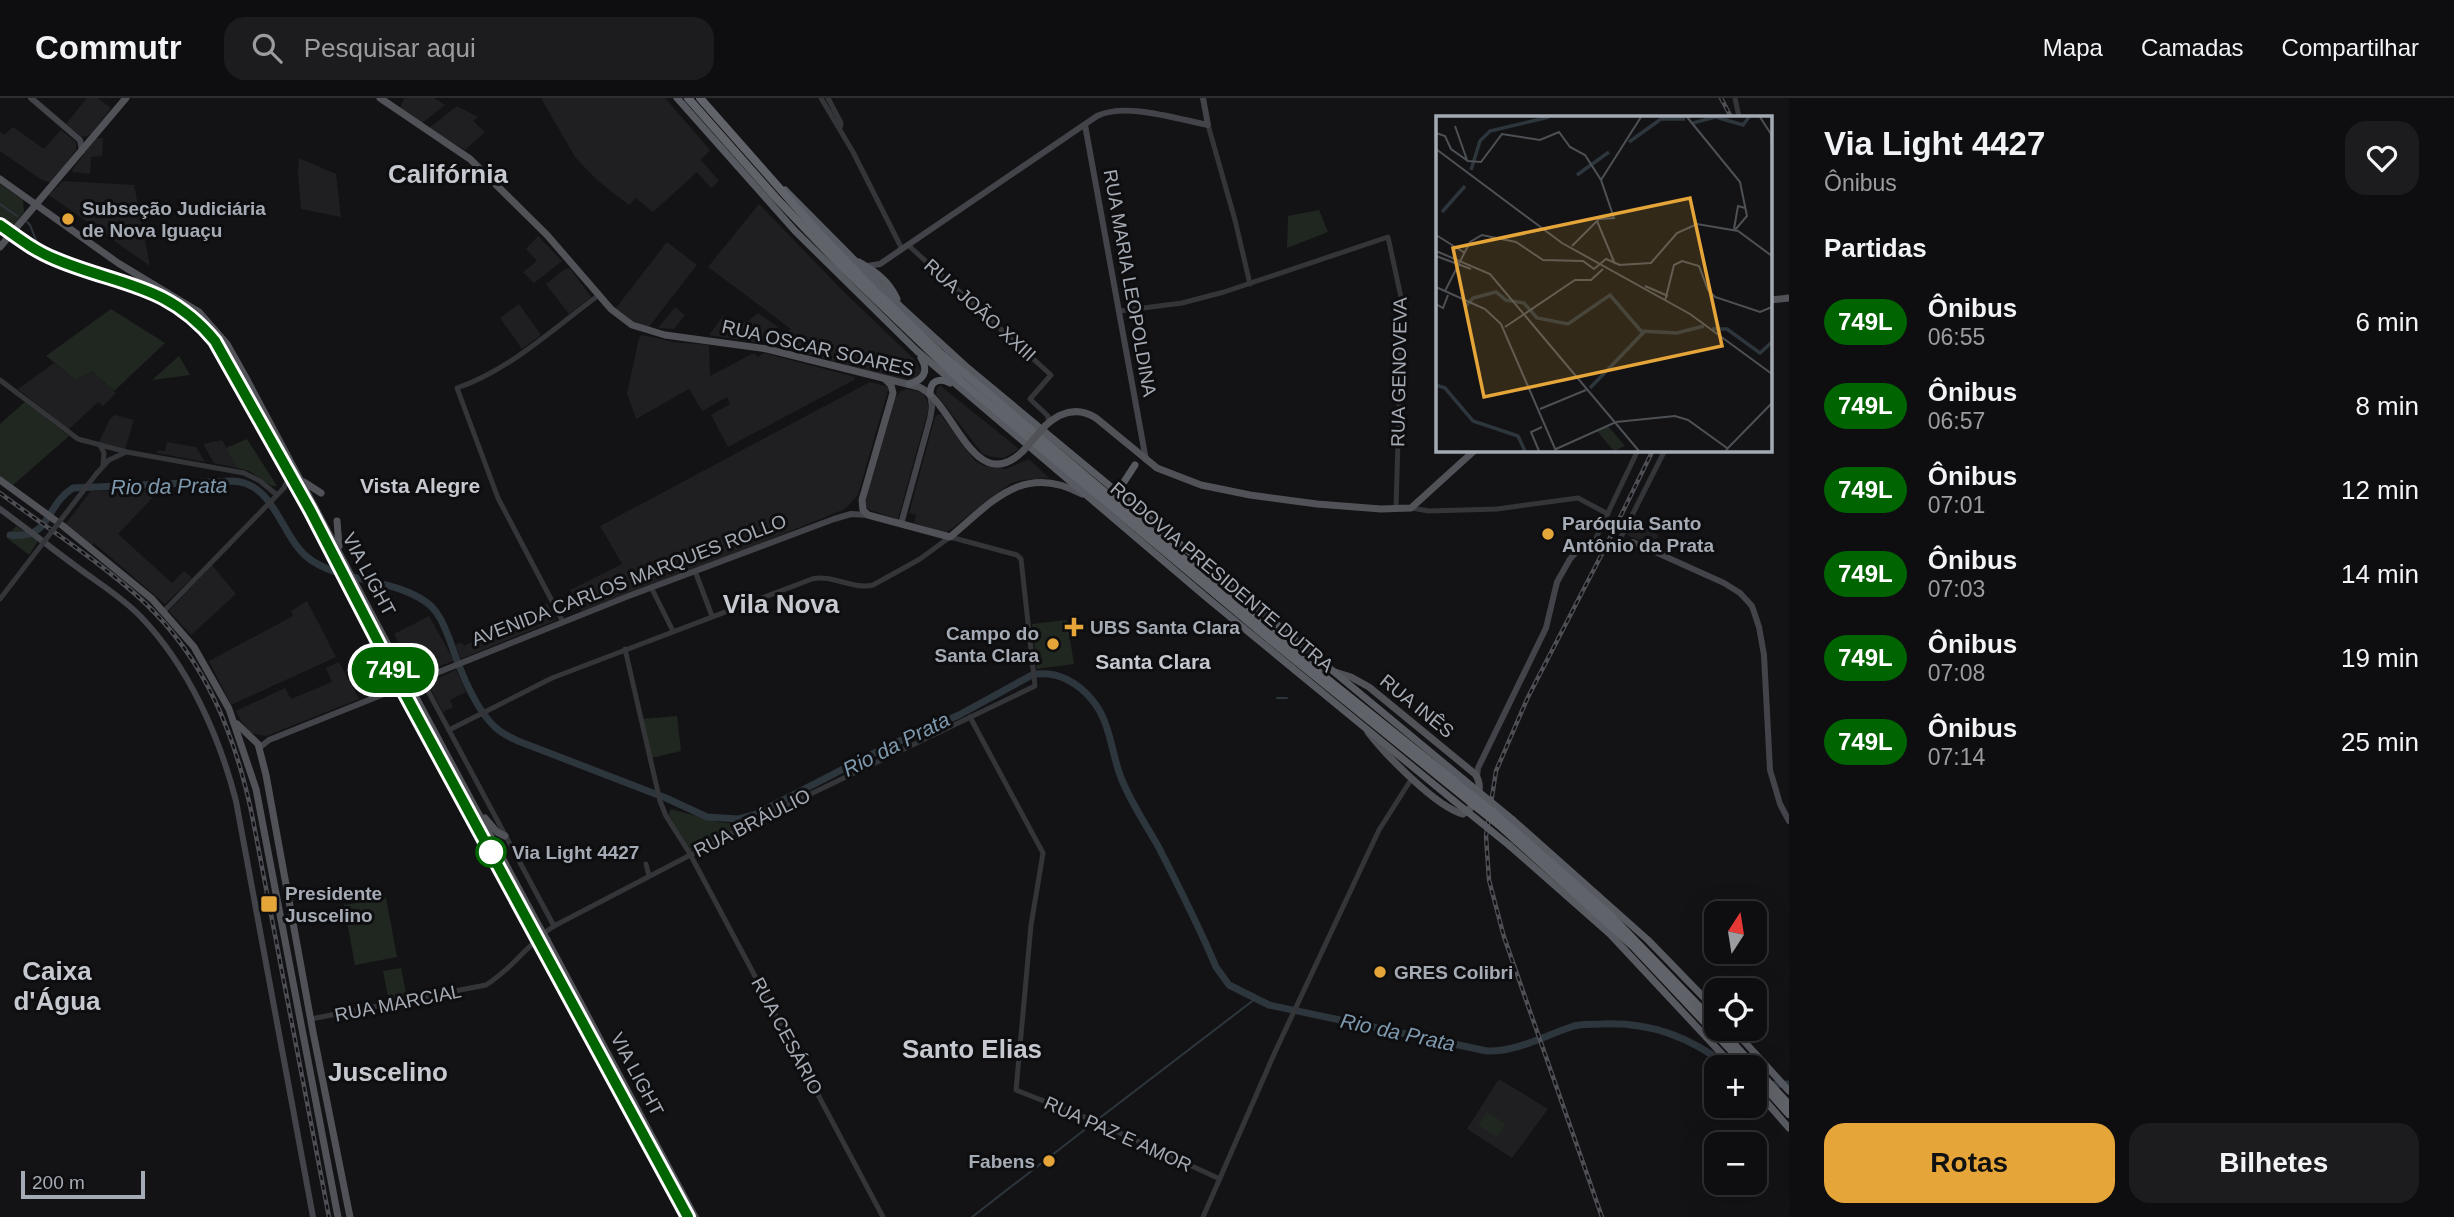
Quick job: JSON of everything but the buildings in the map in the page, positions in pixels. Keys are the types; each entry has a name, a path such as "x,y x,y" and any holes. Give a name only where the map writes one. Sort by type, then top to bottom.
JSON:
{"highway":[{"path":"677,98 794,231 917,351 1206,597 1510,846 1621,945 1723,1055"},
{"name":"RODOVIA PRESIDENTE DUTRA","path":"688,98 776,198 838,263 941,363 1268,638 1471,798"},
{"name":"RODOVIA PRESIDENTE DUTRA","path":"700,98 858,274 939,352 1618,923 1704,1012"},
{"path":"757,163 900,306 978,377 1513,820 1648,940 1704,998"},
{"path":"853,258 877,273 890,286 900,306"},
{"path":"909,384 920,381 925,370 917,351"},
{"path":"930,394 932,384 939,380 947,381 959,389"},
{"name":"RUA MARIA LEOPOLDINA","path":"1124,499 1121,487 1135,464"},
{"name":"RODOVIA PRESIDENTE DUTRA","path":"1498,821 1629,943 1738,1055"},
{"name":"RODOVIA PRESIDENTE DUTRA","path":"1729,1041 1741,1055"},
{"path":"1744,1041 1768,1068 1781,1094"},
{"name":"RODOVIA PRESIDENTE DUTRA","path":"1767,1082 1789,1105"},
{"name":"RODOVIA PRESIDENTE DUTRA","path":"1781,1094 1789,1114"},
{"path":"1767,1103 1789,1128"}],"main road":[{"path":"31,98 80,140 82,152"},
{"path":"0,247 126,98"},
{"name":"RUA OSCAR SOARES","path":"380,98 470,159 547,236 619,316 632,326 759,348 922,388 930,394 973,451 982,460 994,464 1007,463 1023,451 1046,425"},
{"path":"867,266 880,264 1104,113 1118,110 1208,125 1203,98"},
{"name":"RUA MARIA LEOPOLDINA","path":"1085,125 1120,311 1139,451 1135,464"},
{"path":"80,140 92,139"},
{"name":"VIA LIGHT","path":"0,179 118,263 191,305 228,344 297,472 409,693 538,931"},
{"path":"44,195 45,211"},
{"path":"27,199 27,215"},
{"name":"VIA LIGHT","path":"0,225 32,248 57,260 154,292 195,319 224,354 302,496 340,557"},
{"path":"877,273 880,264"},
{"path":"885,379 891,385 893,393 862,500 863,510 868,515 950,537 1008,490 1019,485 1035,482 1058,484 1092,499"},
{"path":"893,393 909,384"},
{"path":"901,524 930,419 930,394"},
{"path":"1046,425 1066,411 1089,414 1139,451 1146,460 1179,478"},
{"path":"1135,464 1143,464 1162,475 1235,492 1350,507 1396,509 1411,508 1473,452"},
{"path":"297,472 309,486 321,493"},
{"path":"0,481 129,578 164,611 203,662 234,721 261,811 338,1217"},
{"name":"AVENIDA CARLOS MARQUES ROLLO","path":"847,515 862,500"},
{"path":"0,509 138,614 177,664 210,724 230,778 313,1217"},
{"name":"AVENIDA CARLOS MARQUES ROLLO","path":"257,745 651,587 847,515 868,515"},
{"path":"337,521 340,557"},
{"path":"1362,724 1383,752 1443,804 1462,814 1471,807 1479,793 1480,785 1475,772 1546,628 1557,582 1577,551 1585,545 1594,542 1606,546 1633,542 1733,588 1752,606 1764,655 1770,770 1780,804 1789,821"},
{"name":"RUA INÊS","path":"1331,670 1369,687 1475,772"},
{"name":"VIA LIGHT","path":"409,693 474,804 688,1217"},
{"path":"234,721 257,745 272,806 349,1217"},
{"path":"244,750 247,740 257,745"},
{"path":"244,750 253,755 257,745"},
{"path":"474,804 495,830 505,836"},
{"name":"VIA LIGHT","path":"544,943 695,1217"},
{"path":"328,1162 335,1187 340,1192 342,1175"},
{"path":"335,1206 339,1200 344,1202 349,1217"}],"street":[{"path":"821,98 905,247"},
{"path":"828,98 841,123 840,128"},
{"path":"1735,98 1739,116"},
{"path":"1120,311 1182,303 1250,284 1208,125"},
{"name":"RUA GENOVEVA","path":"1250,284 1388,237 1402,302 1396,509"},
{"name":"RUA JOÃO XXIII","path":"905,247 1051,375 1030,399 1048,416 1046,425"},
{"path":"563,622 498,498 457,388 481,378 520,354 599,295"},
{"path":"0,380 72,436 127,452 244,473 260,481 275,497"},
{"path":"100,445 104,453 103,464"},
{"path":"0,599 103,464 127,452"},
{"path":"1594,542 1637,452"},
{"path":"1617,545 1664,452"},
{"path":"164,611 284,488 287,481 285,465"},
{"path":"284,488 291,488 302,496"},
{"path":"1411,508 1429,511 1489,509 1578,498 1608,514"},
{"path":"449,730 542,682 818,577 871,586 920,559 950,537"},
{"name":"RUA BRÁULIO","path":"486,985 509,970 554,926 690,854 1035,683 1023,570 1019,556 950,537"},
{"path":"695,571 712,616"},
{"path":"651,587 673,631"},
{"name":"RUA CESÁRIO","path":"625,649 657,790 666,816 690,854 883,1217"},
{"path":"421,678 554,926"},
{"name":"RUA PAZ E AMOR","path":"970,717 1043,853 1031,925 1016,1090 1098,1123 1220,1179"},
{"path":"1203,1217 1293,1014 1383,822 1412,778"},
{"path":"646,864 649,876"},
{"name":"RUA MARCIAL","path":"311,1019 486,985"}],"shaded area":[{"path":"87,98 98,98 111,108 92,133 85,137 66,124"},
{"path":"404,98 434,98 445,105 421,124 400,108"},
{"path":"541,98 665,98 710,150 701,160 719,181 711,188 697,172 653,212 636,198 629,205 597,180 575,157"},
{"path":"457,106 478,117 473,121 485,132 465,150 429,128"},
{"path":"13,127 44,149 61,130 76,142 76,150 52,183 42,180 0,151 0,132 4,135"},
{"path":"96,138 103,138 102,156 91,157 90,174 73,172 72,170"},
{"path":"299,158 336,174 341,217 301,209"},
{"path":"63,181 134,185 150,266 49,195"},
{"path":"0,184 23,200 24,212 15,224 0,221"},
{"path":"759,204 843,291 914,359 921,371 914,381 904,381 777,346 776,340 791,329 708,267"},
{"path":"1319,210 1328,232 1287,248 1288,216"},
{"path":"538,236 562,261 534,283 523,272 537,261 526,249"},
{"path":"667,242 697,265 648,328 632,321 616,308"},
{"path":"570,268 591,297 569,314 546,284"},
{"path":"519,304 541,335 522,349 500,318"},
{"path":"675,307 685,315 674,329 658,328"},
{"path":"111,309 165,343 114,391 92,371 76,380 46,356"},
{"path":"758,313 778,327 759,343 709,335 723,316 732,321 747,322"},
{"path":"642,335 674,342 709,345 710,376 754,353 758,357 764,353 855,377 854,380 728,447 711,415 730,404 727,397 702,411 689,389 636,419 627,393 639,338"},
{"path":"179,356 190,375 152,380"},
{"path":"54,363 76,380 92,371 116,393 103,406 98,402 68,430 18,389"},
{"path":"870,382 888,387 888,390 858,495 845,509 582,611 570,590 622,564 600,526"},
{"path":"941,385 1019,449 1004,458 983,454 936,394"},
{"path":"907,389 921,392 929,407 898,519 870,510 866,507 865,500 894,399"},
{"path":"25,402 69,436 13,485 0,476 0,424"},
{"path":"938,414 975,461 985,466 1006,469 1029,459 1049,478 1011,483 946,533 914,523 916,515 909,513"},
{"path":"115,415 134,420 125,449 99,442 110,419"},
{"path":"247,439 277,486 272,486 249,471 237,468 226,448"},
{"path":"222,440 237,468 214,463 203,444"},
{"path":"167,442 196,447 205,462 157,453 157,450 165,451"},
{"path":"160,490 118,534 172,583 184,571 192,578 165,604 94,543 91,546 64,526 91,491"},
{"path":"1632,524 1659,535 1653,546 1627,535"},
{"path":"16,526 38,541 29,555 7,538"},
{"path":"212,565 236,594 191,635 169,611"},
{"path":"307,601 336,657 231,705 209,661 293,616 291,611"},
{"path":"547,603 556,620 461,659 455,645 461,642 464,646"},
{"path":"429,616 454,661 437,667 434,662 414,673 394,634"},
{"name":"Campo do Santa Clara","path":"1067,620 1074,664 1037,669 1032,624"},
{"path":"339,662 359,699 266,736 250,733 241,721 236,711 285,688 291,699 332,682 326,668"},
{"path":"456,670 466,692 450,700 453,707 443,712 428,683"},
{"path":"677,716 681,751 651,758 642,719"},
{"path":"671,809 718,822 745,825 690,851 668,815"},
{"path":"386,898 397,957 355,965 344,905"},
{"path":"401,968 407,998 389,1001 383,971"},
{"path":"1499,1079 1548,1109 1512,1158 1467,1129"},
{"path":"1487,1112 1506,1124 1497,1137 1478,1125"}],"waterway":[{"path":"0,204 17,216"},
{"path":"27,222 38,245"},
{"name":"Rio da Prata","path":"10,535 24,535 41,527 64,495 73,488 232,481 246,484 267,499 298,547 320,566 402,590 431,606 443,625 480,709 500,732 707,817 738,819 756,814 886,747 959,715 1032,675 1058,676 1081,688 1099,709 1128,793 1158,846 1216,967 1229,985 1269,1005 1487,1051 1521,1046 1577,1025 1620,1024 1670,1034 1713,1055"},
{"path":"1277,698 1287,698"},
{"path":"1097,1120 1255,999"},
{"name":"Rio da Prata","path":"1767,1085 1789,1084"},
{"path":"972,1217 1092,1124"}],"railway":[{"path":"1721,98 1730,116"},
{"path":"1602,1217 1504,937 1489,880 1486,836 1496,771 1528,697 1652,452"},
{"path":"0,493 92,560 145,603 185,649 215,701 237,756 252,815 329,1217"}],"bus line":[{"name":"749L","path":"0,225 44,255 161,295 195,319 215,341 337,560 405,694 688,1217"}],"place":[{"name":"Subseção Judiciária de Nova Iguaçu","path":"68,219"},
{"name":"Paróquia Santo Antônio da Prata","path":"1548,534"},
{"name":"UBS Santa Clara","path":"1074,627"},
{"name":"Campo do Santa Clara","path":"1053,644"},
{"name":"Via Light 4427","path":"491,852"},
{"name":"Presidente Juscelino","path":"269,904"},
{"name":"GRES Colibri","path":"1380,972"},
{"name":"Fabens","path":"1049,1161"}],"district":[{"name":"Califórnia","path":"448,174"},
{"name":"Vista Alegre","path":"420,485"},
{"name":"Vila Nova","path":"781,604"},
{"name":"Santa Clara","path":"1153,661"},
{"name":"Caixa d'Água","path":"57,986"},
{"name":"Santo Elias","path":"972,1049"},
{"name":"Juscelino","path":"388,1072"}]}
